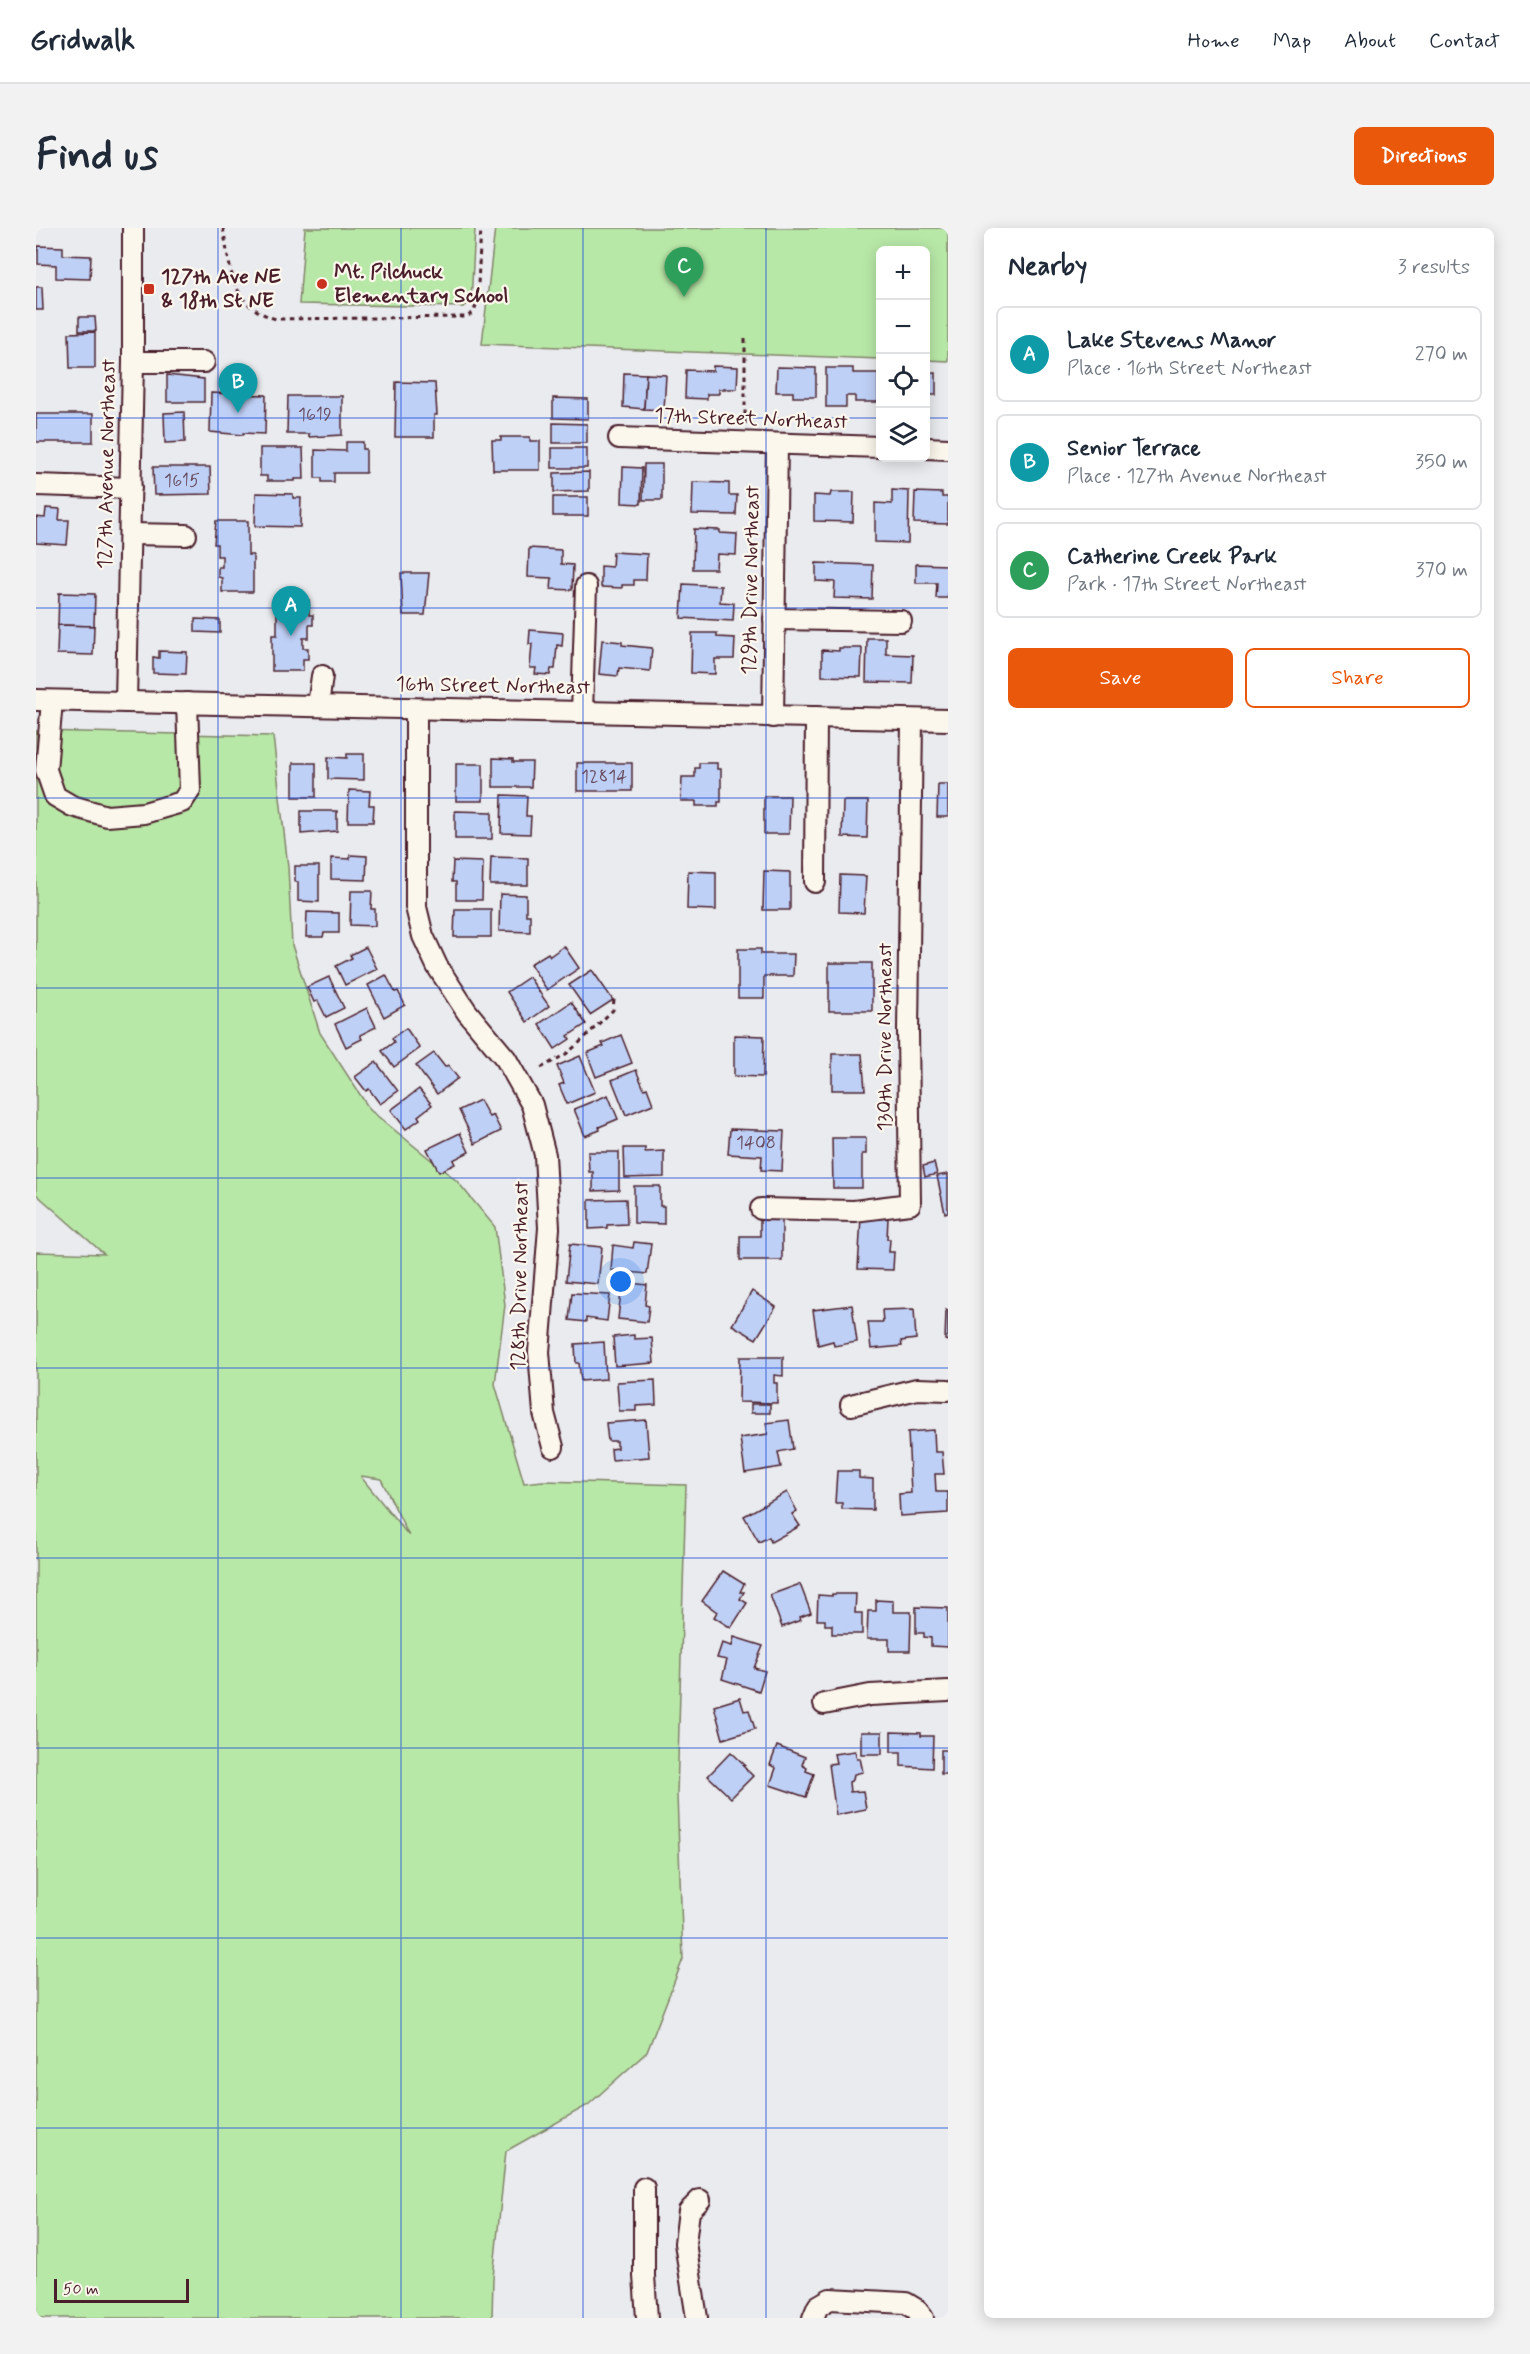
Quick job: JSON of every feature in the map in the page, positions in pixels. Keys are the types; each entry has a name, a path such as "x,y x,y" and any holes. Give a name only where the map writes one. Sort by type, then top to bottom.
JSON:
{"street":[{"name":"127th Avenue Northeast","path":"126,702 133,362 133,228"},
{"path":"133,362 204,362"},
{"name":"17th Street Northeast","path":"619,438 876,447"},
{"name":"129th Drive Northeast","path":"773,717 777,444"},
{"path":"930,448 948,449"},
{"path":"36,485 130,488"},
{"path":"130,534 186,535"},
{"path":"582,712 586,586"},
{"path":"774,619 901,621"},
{"path":"318,706 322,676"},
{"path":"44,700 46,770 55,796 72,806 107,816 144,813 182,802 190,790 187,703"},
{"name":"16th Street Northeast","path":"44,700 948,720"},
{"name":"128th Drive Northeast","path":"416,709 416,907 423,936 437,966 467,1012 506,1059 532,1105 545,1155 549,1228 539,1352 544,1413 553,1447"},
{"path":"815,882 816,717"},
{"name":"130th Drive Northeast","path":"760,1209 854,1211 910,1204 908,1031 912,720"},
{"path":"851,1406 917,1389 948,1390"},
{"path":"824,1704 870,1695 948,1691"},
{"path":"644,2188 644,2276 647,2318"},
{"path":"697,2318 685,2243 689,2211 700,2200"},
{"path":"813,2318 818,2306 830,2299 906,2303 916,2309 923,2318"}],"path":[{"path":"223,228 235,287 258,314 276,319 466,317 473,313 477,303 481,228"},
{"path":"745,424 746,337"},
{"path":"541,1068 566,1054 578,1044 613,1010 614,999"}],"green space":[{"path":"305,228 475,228 471,301 464,307 299,304"},
{"path":"495,228 948,228 948,361 930,360 930,246 876,246 876,359 482,344"},
{"path":"36,731 273,736 288,867 292,945 320,1033 370,1110 457,1181 495,1227 505,1305 495,1384 524,1483 543,1481 686,1485 677,1795 683,1959 647,2052 588,2105 506,2151 493,2278 492,2318 36,2318 36,1252 104,1254 36,1194","holes":["361,1476 381,1479 409,1536"]}],"building":[{"path":"38,246 63,247 63,255 91,256 90,279 56,278 56,265 38,264"},
{"path":"36,287 42,287 43,310 36,310"},
{"path":"79,317 95,317 96,331 79,331"},
{"path":"95,332 95,368 70,368 69,333"},
{"path":"713,366 738,367 737,389 719,389 719,394 707,394 707,399 685,398 686,370 713,371"},
{"path":"777,367 816,368 816,397 793,397 793,392 776,392"},
{"path":"826,368 853,368 853,373 876,373 876,402 855,402 855,396 846,396 846,407 826,407"},
{"path":"624,373 646,374 644,409 623,407"},
{"path":"930,373 936,373 936,395 930,395"},
{"path":"646,374 666,375 664,410 644,409"},
{"path":"167,375 204,379 204,402 167,402"},
{"path":"396,382 435,383 437,415 434,415 434,437 395,437"},
{"path":"211,393 266,395 265,434 210,432"},
{"path":"288,396 342,396 342,435 309,437 309,434 287,434"},
{"path":"553,398 588,399 588,419 553,418"},
{"path":"184,412 185,442 165,443 164,413"},
{"path":"36,414 93,414 93,442 36,442"},
{"path":"553,423 587,424 587,443 553,443"},
{"path":"501,437 530,437 530,441 540,441 540,470 493,470 492,440 501,440"},
{"path":"346,442 363,442 363,449 366,449 366,473 334,473 334,482 322,482 322,478 315,478 315,450 346,451"},
{"path":"260,448 303,448 304,479 267,481 267,476 260,476"},
{"path":"552,448 587,448 587,468 552,468"},
{"path":"644,464 662,464 662,500 643,500"},
{"path":"153,467 210,467 211,494 154,495"},
{"path":"623,467 642,468 641,504 622,503"},
{"path":"589,472 589,491 554,492 554,473"},
{"path":"693,482 729,483 729,495 737,495 736,515 692,514"},
{"path":"892,490 909,491 908,543 875,542 875,503 892,504"},
{"path":"831,492 854,492 853,522 814,521 814,495 830,496"},
{"path":"915,492 942,493 942,497 948,497 948,524 914,523"},
{"path":"256,493 293,494 293,498 301,498 300,527 255,526"},
{"path":"553,497 588,497 588,516 553,516"},
{"path":"46,508 60,509 59,520 69,520 67,545 36,543 36,517 45,518"},
{"path":"216,521 248,521 248,555 253,555 253,592 222,592 222,578 218,577 218,567 222,567 222,556 217,556 217,544 214,544"},
{"path":"694,529 720,530 720,533 737,534 736,555 717,554 716,569 693,569"},
{"path":"529,548 561,550 561,564 573,565 572,590 551,589 552,578 528,577"},
{"path":"613,552 647,554 646,580 634,580 634,585 622,585 622,588 601,587 601,566 612,567"},
{"path":"816,563 873,565 872,599 834,598 835,582 816,581"},
{"path":"916,564 948,565 948,598 936,598 937,583 916,583"},
{"path":"401,573 429,573 425,615 403,615"},
{"path":"683,584 721,586 720,602 734,603 733,621 681,618"},
{"path":"59,593 95,594 94,626 58,625"},
{"path":"277,600 309,600 309,615 313,615 313,625 309,625 309,638 303,638 303,648 308,648 308,659 303,659 303,671 272,671 272,635 277,635"},
{"path":"195,619 220,620 220,633 195,632"},
{"path":"58,625 94,626 93,655 57,654"},
{"path":"530,630 563,633 562,646 557,645 555,669 551,669 550,675 535,674 536,668 530,668 532,644 529,644"},
{"path":"692,633 717,633 717,637 735,638 734,659 715,659 715,674 691,673"},
{"path":"867,638 886,638 886,654 913,655 912,683 866,682"},
{"path":"602,640 652,648 650,671 619,668 618,676 599,674"},
{"path":"839,648 862,648 861,677 822,676 822,650 839,651"},
{"path":"159,651 187,652 186,674 153,673 153,657 159,658"},
{"path":"347,754 364,754 364,780 328,779 328,757 347,758"},
{"path":"493,758 513,759 513,762 532,762 531,787 493,787"},
{"path":"293,763 316,763 316,797 293,797"},
{"path":"577,763 632,763 632,791 577,791"},
{"path":"699,763 717,763 717,769 721,769 721,802 718,802 718,806 696,806 696,801 681,801 682,777 695,777 695,768 699,768"},
{"path":"456,764 483,764 483,801 456,801"},
{"path":"938,784 948,784 948,817 937,817"},
{"path":"349,790 370,791 369,805 374,805 373,822 348,822"},
{"path":"502,795 527,796 526,816 531,816 530,834 501,833"},
{"path":"764,796 790,796 789,834 764,834"},
{"path":"843,801 868,801 867,838 842,837"},
{"path":"301,811 337,811 337,831 301,834"},
{"path":"455,811 492,812 492,839 455,839"},
{"path":"350,855 367,856 366,880 331,879 331,858 350,859"},
{"path":"491,857 528,858 528,885 490,885"},
{"path":"453,861 483,862 482,900 456,900 456,882 452,882"},
{"path":"295,866 319,866 319,902 298,901"},
{"path":"688,871 716,872 716,910 687,909"},
{"path":"764,871 790,872 790,910 763,910"},
{"path":"840,875 866,876 864,913 839,912"},
{"path":"351,891 372,891 371,909 375,909 375,926 350,925"},
{"path":"500,894 526,895 526,915 530,915 530,932 499,931"},
{"path":"455,909 491,909 491,937 454,937"},
{"path":"307,912 339,913 339,933 324,933 323,937 306,937"},
{"path":"564,946 579,968 547,990 530,964 548,953 550,956"},
{"path":"366,947 377,969 345,985 336,966 352,958 350,955"},
{"path":"738,949 761,949 761,954 794,954 793,976 764,976 764,998 738,998"},
{"path":"829,963 872,963 872,1011 829,1011"},
{"path":"592,970 613,1000 590,1015 569,985"},
{"path":"386,975 405,1005 384,1017 368,985"},
{"path":"329,977 344,1008 326,1017 318,1001 314,1002 307,987"},
{"path":"529,977 549,1006 527,1022 507,992"},
{"path":"571,1002 586,1024 568,1036 570,1039 555,1049 539,1024"},
{"path":"367,1008 376,1027 360,1035 362,1039 346,1047 335,1024"},
{"path":"406,1028 420,1048 394,1067 382,1051 394,1042 392,1038"},
{"path":"621,1035 632,1063 596,1077 587,1053 604,1046 602,1043"},
{"path":"734,1035 764,1036 763,1077 734,1076"},
{"path":"434,1053 458,1078 437,1094 416,1066"},
{"path":"832,1054 862,1054 865,1090 832,1090"},
{"path":"580,1056 595,1092 567,1104 559,1085 564,1083 557,1066"},
{"path":"376,1062 398,1091 380,1104 369,1089 366,1091 355,1077"},
{"path":"636,1070 653,1104 626,1115 612,1080"},
{"path":"419,1089 432,1105 418,1116 420,1119 406,1129 391,1110"},
{"path":"608,1095 618,1119 585,1136 574,1109"},
{"path":"480,1100 489,1117 493,1115 501,1131 475,1144 459,1110"},
{"path":"730,1129 784,1131 782,1171 761,1170 762,1156 728,1154"},
{"path":"460,1133 469,1152 453,1160 455,1164 439,1172 427,1149"},
{"path":"832,1138 866,1138 866,1154 862,1154 862,1188 833,1188"},
{"path":"624,1148 645,1148 645,1152 664,1151 664,1177 625,1178"},
{"path":"588,1152 619,1152 619,1190 593,1191 593,1172 589,1172"},
{"path":"934,1163 937,1174 925,1177 923,1166"},
{"path":"948,1174 948,1212 945,1213 937,1176"},
{"path":"634,1186 660,1186 660,1206 664,1206 664,1224 634,1223"},
{"path":"626,1199 627,1224 589,1229 589,1200"},
{"path":"861,1217 888,1218 887,1239 890,1239 889,1252 894,1252 893,1270 858,1269"},
{"path":"760,1218 782,1218 782,1260 740,1260 740,1236 760,1236"},
{"path":"634,1242 651,1244 647,1274 611,1270 613,1245 633,1248"},
{"path":"570,1244 602,1247 598,1284 566,1281"},
{"path":"622,1282 647,1285 645,1305 649,1306 647,1322 618,1319"},
{"path":"752,1291 776,1307 756,1339 732,1325"},
{"path":"572,1293 610,1295 607,1321 586,1318 586,1322 569,1320"},
{"path":"852,1305 857,1342 834,1346 833,1341 818,1345 813,1310"},
{"path":"914,1309 916,1339 901,1341 902,1346 871,1349 868,1322 883,1322 882,1310"},
{"path":"946,1310 948,1311 948,1341 945,1340"},
{"path":"634,1335 634,1339 652,1338 654,1363 615,1366 613,1337"},
{"path":"604,1342 606,1379 581,1381 579,1363 576,1363 575,1344"},
{"path":"740,1357 783,1357 783,1376 774,1375 774,1383 777,1383 777,1403 739,1402"},
{"path":"655,1380 656,1405 636,1406 636,1411 619,1411 617,1382"},
{"path":"751,1404 770,1404 770,1413 751,1413"},
{"path":"646,1420 649,1457 612,1460 611,1449 617,1448 617,1441 608,1441 606,1423"},
{"path":"789,1420 793,1449 778,1452 781,1467 745,1473 740,1438 768,1434 766,1423"},
{"path":"934,1430 935,1452 942,1452 944,1474 935,1474 936,1492 948,1492 948,1513 900,1516 899,1494 911,1493 908,1432"},
{"path":"837,1471 859,1471 859,1478 873,1479 873,1510 842,1509 842,1503 835,1503"},
{"path":"787,1492 797,1511 792,1514 800,1526 771,1542 769,1537 759,1542 744,1516"},
{"path":"723,1571 744,1584 740,1592 744,1592 740,1599 747,1603 731,1628 714,1617 717,1612 702,1601"},
{"path":"800,1584 811,1613 800,1617 801,1620 782,1627 770,1595"},
{"path":"832,1594 856,1594 855,1613 862,1613 862,1634 832,1634 832,1625 825,1625 825,1620 817,1620 818,1595 832,1596"},
{"path":"876,1600 893,1601 893,1612 911,1612 910,1651 889,1651 889,1639 867,1639 868,1611 876,1611"},
{"path":"916,1607 948,1608 948,1647 931,1646 931,1638 924,1637 924,1633 916,1633"},
{"path":"734,1637 763,1646 754,1668 765,1671 759,1691 722,1679 727,1660 717,1658 722,1643 732,1646"},
{"path":"740,1698 744,1711 749,1710 755,1729 723,1739 714,1706"},
{"path":"861,1732 882,1732 882,1754 861,1754"},
{"path":"891,1732 921,1733 921,1736 933,1736 932,1768 901,1766 901,1752 891,1752"},
{"path":"777,1746 805,1757 802,1765 807,1768 806,1771 814,1774 806,1797 770,1785 776,1768 770,1765"},
{"path":"941,1750 948,1750 948,1774 941,1774"},
{"path":"855,1751 857,1758 860,1758 863,1772 854,1774 853,1780 849,1782 850,1792 863,1791 866,1809 836,1815 829,1764 836,1763 834,1754"},
{"path":"731,1752 753,1776 731,1798 708,1776"}],"place":[{"name":"Mt. Pilchuck Elementary School","path":"322,284"},
{"name":"127th Ave NE & 18th St NE","path":"149,289"},
{"name":"Catherine Creek Park","path":"684,297"},
{"name":"Senior Terrace","path":"238,413"},
{"name":"Lake Stevens Manor","path":"291,636"}]}
